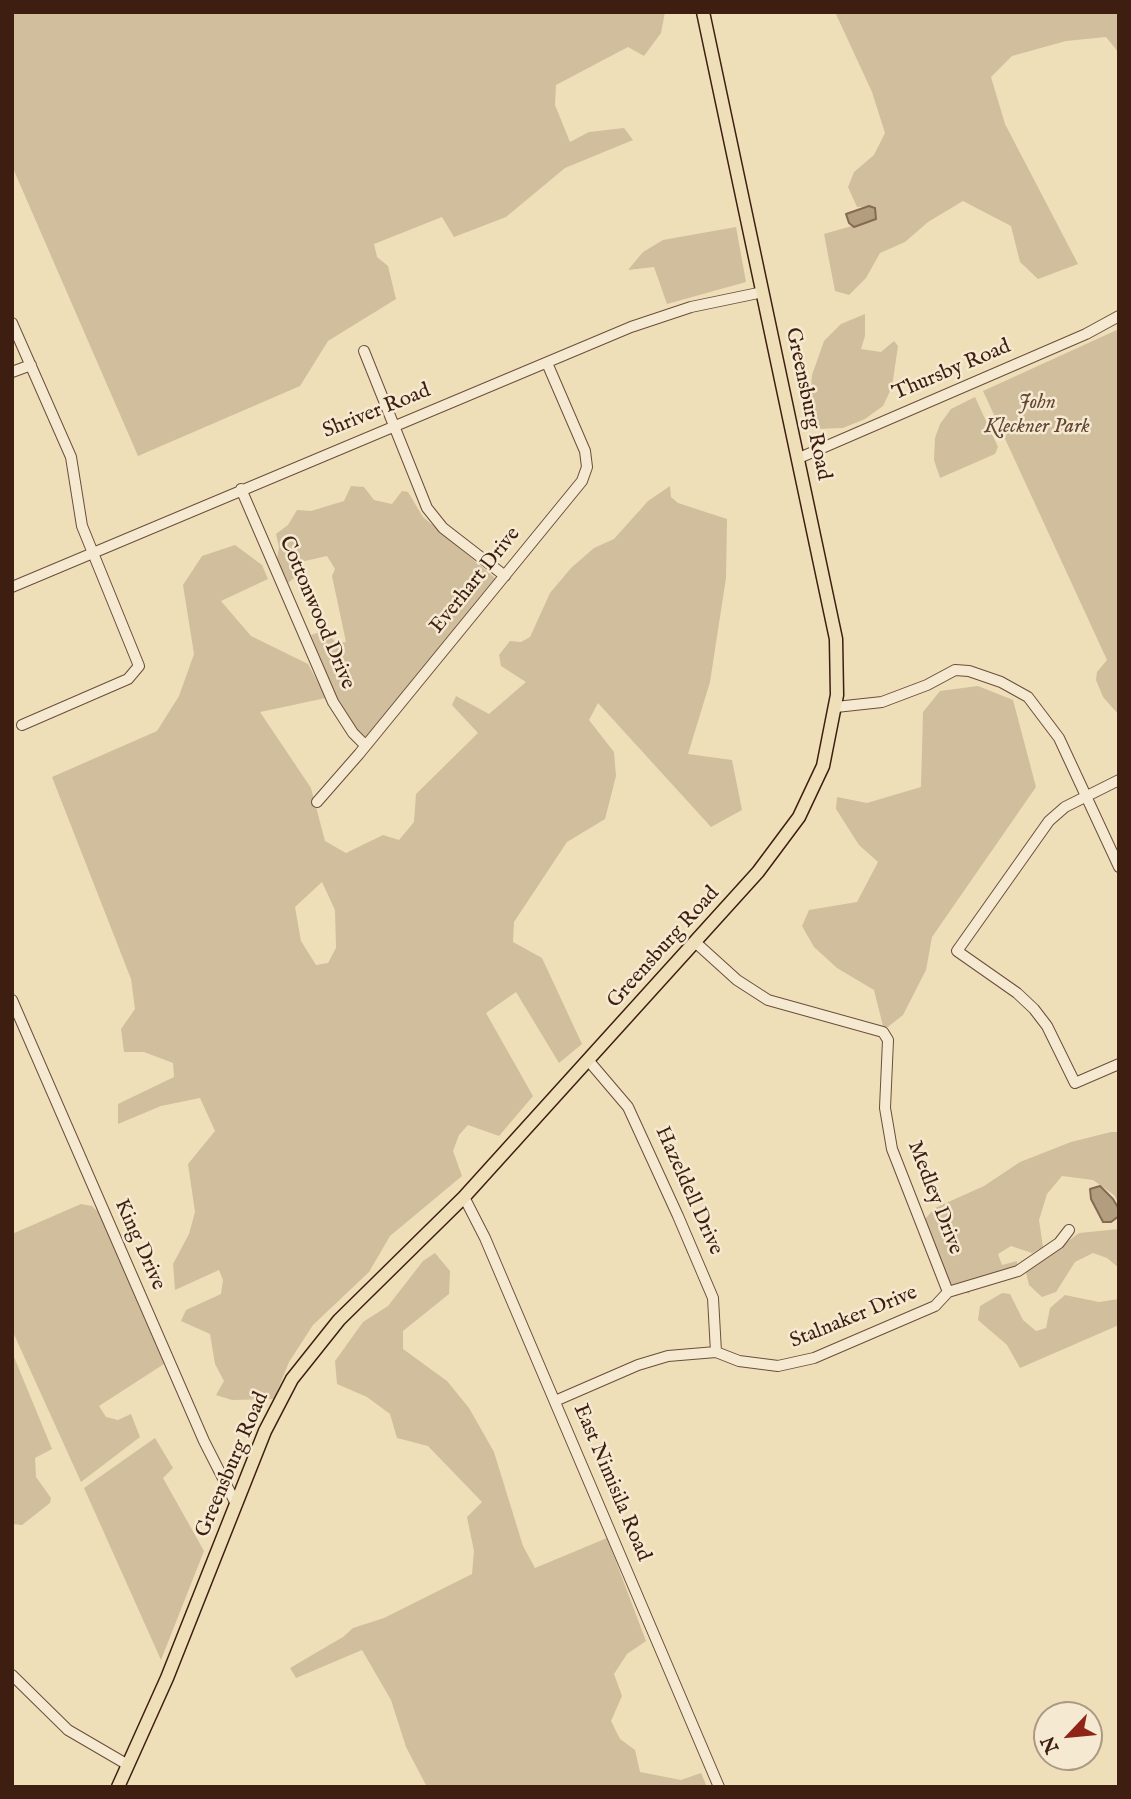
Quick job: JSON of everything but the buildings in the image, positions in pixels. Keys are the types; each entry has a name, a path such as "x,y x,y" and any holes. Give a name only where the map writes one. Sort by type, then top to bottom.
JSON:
{"main road":[{"name":"Greensburg Road","path":"118,1787 167,1678 273,1412 306,1359 339,1320 464,1197 775,852 799,817 822,766 836,707 836,639 703,12"}],"street":[{"name":"Shriver Road","path":"12,587 675,311 763,292"},
{"name":"Thursby Road","path":"799,458 1074,340 1119,316"},
{"path":"12,323 71,457 78,512 139,660 137,672 128,679 22,725"},
{"path":"364,351 424,501 434,518 505,576"},
{"name":"Everhart Drive","path":"317,802 579,486 587,467 585,451 547,363"},
{"path":"12,372 31,365"},
{"name":"Cottonwood Drive","path":"242,489 333,702 353,733 365,745"},
{"path":"836,707 882,702 927,685 955,670 979,675 1028,697 1050,722 1119,867"},
{"path":"1119,780 1065,807 1049,821 957,951 1017,993 1034,1009 1047,1026 1075,1083 1119,1064"},
{"name":"Medley Drive","path":"695,942 746,987 768,1000 869,1027 884,1034 888,1047 885,1108 892,1149 948,1292"},
{"name":"King Drive","path":"12,1000 204,1441 236,1504"},
{"name":"Hazeldell Drive","path":"588,1060 628,1107 668,1193 709,1288 717,1325 716,1352"},
{"name":"East Nimisila Road","path":"464,1197 555,1401 719,1787"},
{"name":"Stalnaker Drive","path":"555,1401 653,1360 716,1352 760,1365 799,1363 935,1306 948,1292 1018,1271 1059,1243 1069,1230"},
{"path":"14,1679 68,1730 128,1765"}],"green space":[{"path":"12,12 665,12 661,33 644,56 628,47 556,85 555,105 570,142 589,132 624,128 633,140 565,168 506,217 454,237 442,217 374,244 377,257 388,266 396,299 328,341 300,386 138,456 12,166"},
{"path":"835,12 1119,12 1119,53 1106,37 1066,41 1012,56 991,77 1005,124 1078,264 1038,279 1020,262 1011,226 963,201 928,222 905,242 880,253 866,278 849,295 835,291 824,234 876,219 874,206 857,207 848,187 854,172 874,155 885,133 872,92"},
{"path":"736,227 746,282 667,304 654,267 628,270 643,252 663,240"},
{"path":"865,314 865,336 861,349 881,352 894,341 898,346 892,387 883,406 865,419 843,428 817,429 809,414 812,375 824,341 841,324"},
{"name":"John Kleckner Park","path":"1119,329 1119,715 1103,697 1096,680 1097,672 1107,660 983,391"},
{"path":"975,397 998,447 995,454 940,478 934,460 935,438 940,424 951,409"},
{"path":"351,486 364,487 374,500 392,504 402,491 408,492 423,517 495,578 366,737 352,726 339,703 311,635 326,630 336,643 346,642 332,576 335,569 327,556 296,563 294,578 287,584 277,559 279,547 276,534 288,525 297,510 311,511 344,501"},
{"path":"670,486 671,497 678,503 727,519 726,578 710,682 688,754 732,760 742,810 711,827 598,703 589,720 614,752 616,776 605,819 567,842 514,922 513,942 542,958 582,1044 559,1063 516,992 486,1013 533,1096 499,1136 468,1125 459,1135 453,1151 462,1176 390,1236 369,1272 313,1325 289,1362 274,1399 232,1400 216,1395 224,1381 215,1364 210,1334 181,1321 186,1310 221,1294 223,1280 219,1270 175,1290 173,1264 189,1234 195,1212 188,1164 215,1131 200,1098 161,1106 118,1124 118,1104 174,1077 173,1063 144,1052 124,1052 121,1029 135,1009 131,979 52,777 157,731 179,696 194,654 183,585 202,556 235,545 262,565 268,579 221,601 251,636 308,664 326,698 260,712 311,788 325,841 346,853 383,835 399,840 414,822 416,794 478,733 452,705 456,696 489,714 526,682 501,666 499,655 510,641 521,642 530,637 550,593 571,568 594,548 614,539 648,501","holes":["322,882 335,910 336,948 328,963 316,965 301,941 295,907"]},
{"path":"978,686 1013,700 1036,787 932,937 926,970 903,1015 884,1030 874,990 837,968 814,947 802,926 809,910 857,902 878,862 859,845 836,809 837,797 867,803 921,787 923,712 940,691"},
{"path":"1119,1132 1119,1205 1114,1195 1093,1180 1062,1176 1047,1194 1039,1220 1043,1247 1032,1253 1011,1246 998,1254 1002,1265 1017,1261 1017,1267 979,1277 972,1282 969,1294 949,1284 925,1219 935,1208 984,1186 1020,1162 1071,1142"},
{"path":"81,1204 92,1206 98,1212 164,1364 99,1406 106,1417 118,1420 131,1414 140,1437 81,1482 12,1330 12,1234"},
{"path":"1119,1229 1119,1268 1107,1258 1093,1253 1075,1262 1056,1292 1042,1297 1029,1285 1026,1272 1079,1233"},
{"path":"435,1253 450,1271 449,1294 403,1331 403,1349 447,1381 469,1408 494,1452 523,1546 535,1568 607,1538 646,1641 627,1654 614,1674 622,1696 611,1721 620,1739 635,1750 640,1772 681,1780 701,1773 707,1787 427,1787 406,1747 391,1700 362,1650 296,1678 290,1668 343,1637 353,1628 384,1618 472,1574 474,1551 467,1517 482,1502 428,1446 397,1438 390,1414 367,1397 337,1384 335,1361 363,1322 388,1306 423,1261"},
{"path":"1002,1293 1010,1294 1023,1320 1036,1331 1046,1328 1050,1308 1065,1295 1099,1302 1119,1299 1119,1325 1020,1368 1007,1345 978,1320 980,1306"},
{"path":"12,1352 52,1449 35,1458 36,1477 51,1498 50,1503 22,1525 12,1524"},
{"path":"155,1438 173,1468 163,1478 204,1551 161,1660 84,1488"}],"shaded area":[{"path":"869,206 875,208 876,219 854,227 849,223 846,214"},
{"path":"1100,1186 1119,1209 1119,1216 1111,1222 1103,1222 1091,1199 1090,1189"}]}
